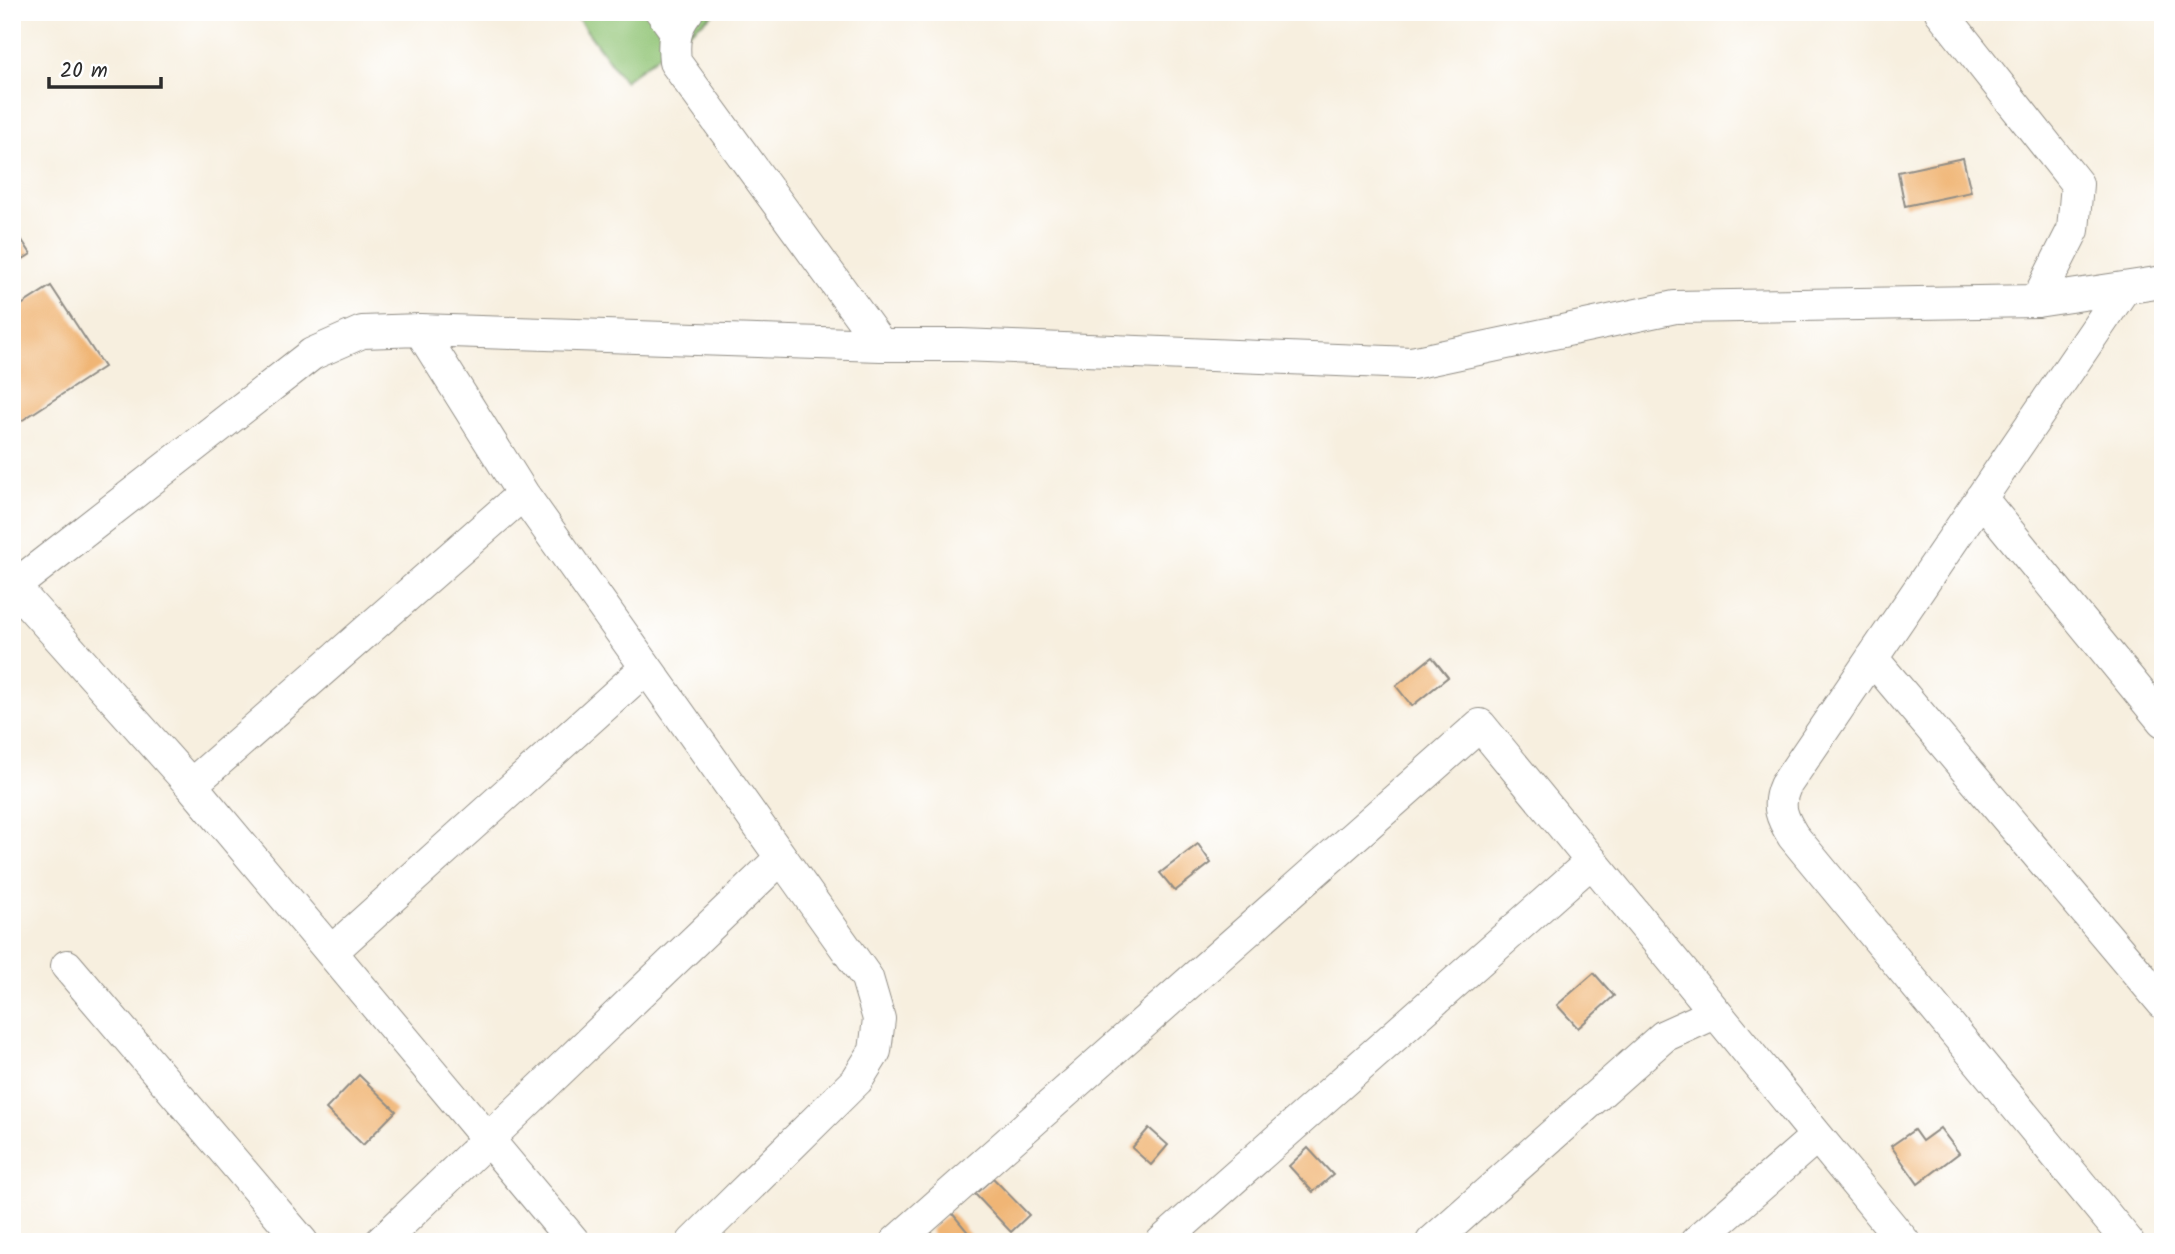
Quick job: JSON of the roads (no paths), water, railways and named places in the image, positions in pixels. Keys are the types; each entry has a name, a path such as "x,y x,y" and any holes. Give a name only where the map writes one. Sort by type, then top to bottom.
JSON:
{"street":[{"path":"687,12 680,21 673,41 676,62 881,345"},
{"path":"1941,12 2077,184 2073,230 2037,302"},
{"path":"574,1242 191,785 13,588 312,354 362,332 419,330 881,345 961,345 1412,363 1675,307 2037,302 2163,282"},
{"path":"2123,290 1785,786 1779,799 1779,810 1793,836 2128,1242"},
{"path":"419,330 523,494 867,978 879,1019 875,1051 857,1080 693,1242"},
{"path":"191,785 523,494"},
{"path":"1981,498 2163,721"},
{"path":"1872,658 2163,1003"},
{"path":"331,952 646,668"},
{"path":"896,1242 1480,725 1904,1242"},
{"path":"381,1242 781,858"},
{"path":"1162,1242 1592,861"},
{"path":"67,965 302,1242"},
{"path":"1432,1242 1664,1036 1715,1013"},
{"path":"1696,1242 1817,1136"}],"lane":[{"path":"653,12 673,41"}]}
